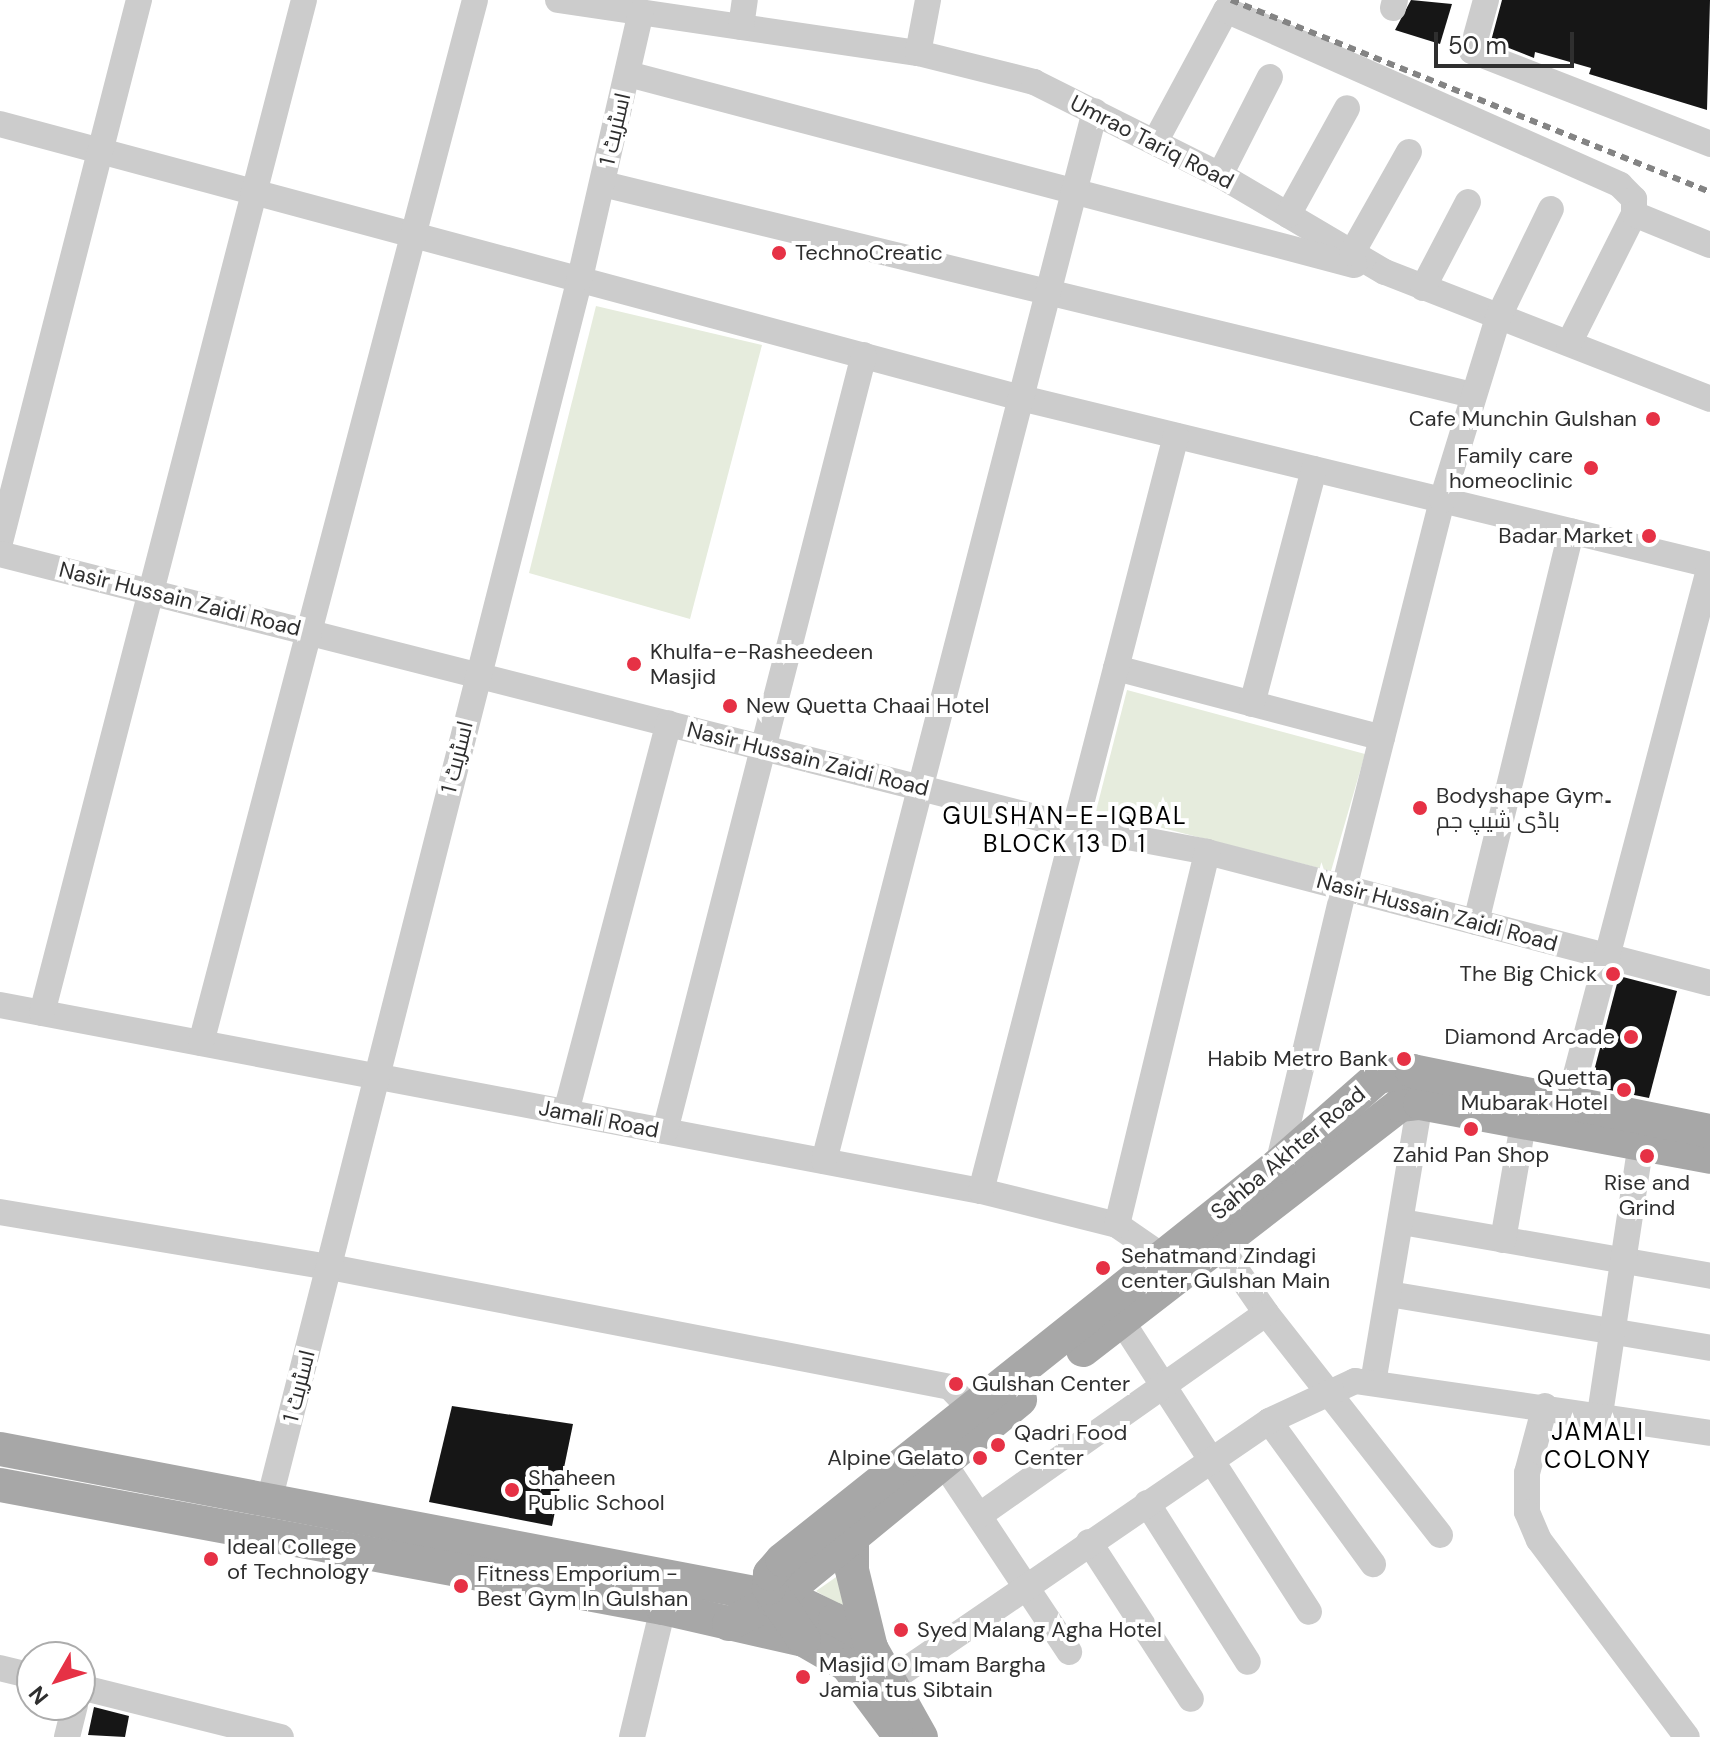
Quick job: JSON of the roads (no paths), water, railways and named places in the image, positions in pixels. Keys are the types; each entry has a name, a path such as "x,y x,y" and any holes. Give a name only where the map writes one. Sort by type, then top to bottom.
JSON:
{"main road":[{"name":"Sahba Akhter Road","path":"775,1598 770,1574 782,1560 1121,1320 1170,1266 1219,1245 1378,1077 1412,1071 1710,1131"},
{"name":"Sahba Akhter Road","path":"729,1624 775,1598 852,1537 943,1462 979,1418 1287,1175 1400,1105 1420,1103"},
{"path":"1420,1103 1710,1157"},
{"path":"0,1449 775,1598 816,1609 871,1648"},
{"path":"0,1485 663,1608 804,1640 847,1665 867,1685 899,1737"},
{"path":"852,1537 852,1570 871,1648 921,1737"},
{"path":"775,1598 804,1640"}],"street":[{"path":"0,542 139,0"},
{"path":"42,1013 155,593 304,0"},
{"path":"201,1043 416,238 475,0"},
{"path":"741,27 745,0"},
{"path":"918,53 928,0"},
{"path":"1486,0 1472,51 1710,144"},
{"name":"Umrao Tariq Road","path":"570,1 918,53 1034,82 1220,175 1385,272 1710,399"},
{"path":"1155,142 1226,10 1620,185 1634,199 1634,214 1569,343"},
{"name":"اسٹریٹ 1","path":"269,1501 380,1077 477,674 580,278 641,12"},
{"path":"628,74 1385,272"},
{"path":"1220,175 1270,77"},
{"path":"1288,215 1347,108"},
{"path":"824,1161 1095,111"},
{"path":"0,124 1021,398 1710,566 1569,1101"},
{"path":"1352,253 1409,152"},
{"path":"603,184 1472,395"},
{"path":"1423,288 1468,202"},
{"path":"1287,1175 1344,888 1442,500 1498,318 1551,209"},
{"path":"1634,214 1710,245"},
{"path":"665,1131 864,355"},
{"path":"981,1191 1176,436"},
{"path":"1252,704 1314,469"},
{"path":"1476,922 1571,531"},
{"name":"Nasir Hussain Zaidi Road","path":"0,554 1074,827 1207,852 1710,983"},
{"path":"1116,668 1382,738"},
{"path":"566,1112 669,723"},
{"path":"1117,1225 1207,852"},
{"name":"Jamali Road","path":"0,1005 981,1191 1117,1225 1170,1266"},
{"path":"1373,1383 1420,1103"},
{"path":"1503,1240 1523,1124"},
{"path":"1600,1414 1641,1143"},
{"path":"0,1212 330,1267 950,1387 979,1418"},
{"path":"1402,1222 1710,1276"},
{"path":"1219,1245 1326,1392 1440,1535"},
{"path":"1389,1294 1710,1348"},
{"path":"980,1515 1266,1313"},
{"path":"1121,1320 1309,1612"},
{"path":"891,1680 1026,1584 1269,1421 1355,1381 1600,1414 1710,1433"},
{"path":"1545,1406 1527,1473 1527,1512 1533,1526 1687,1737"},
{"path":"1269,1421 1373,1564"},
{"path":"943,1462 1069,1652"},
{"path":"1147,1503 1248,1662"},
{"path":"1089,1542 1191,1699"},
{"path":"632,1737 663,1608"},
{"path":"96,1692 208,1728 281,1737"}],"railway":[{"path":"1231,0 1710,192"}],"place":[{"name":"TechnoCreatic","path":"779,253"},
{"name":"Cafe Munchin Gulshan","path":"1653,419"},
{"name":"Family care homeoclinic","path":"1591,468"},
{"name":"Badar Market","path":"1649,536"},
{"name":"Khulfa-e-Rasheedeen Masjid","path":"634,664"},
{"name":"New Quetta Chaai Hotel","path":"730,706"},
{"name":"Bodyshape Gym۔ باڈی شیپ جم","path":"1420,808"},
{"name":"The Big Chick","path":"1613,974"},
{"name":"Diamond Arcade","path":"1631,1037"},
{"name":"Habib Metro Bank","path":"1404,1059"},
{"name":"Quetta Mubarak Hotel","path":"1624,1090"},
{"name":"Zahid Pan Shop","path":"1471,1129"},
{"name":"Rise and Grind","path":"1647,1156"},
{"name":"Sehatmand Zindagi center Gulshan Main","path":"1103,1268"},
{"name":"Gulshan Center","path":"956,1384"},
{"name":"Qadri Food Center","path":"998,1445"},
{"name":"Alpine Gelato","path":"980,1458"},
{"name":"Shaheen Public School","path":"512,1490"},
{"name":"Ideal College of Technology","path":"211,1559"},
{"name":"Fitness Emporium - Best Gym In Gulshan","path":"461,1586"},
{"name":"Syed Malang Agha Hotel","path":"901,1630"},
{"name":"Masjid O Imam Bargha Jamia tus Sibtain","path":"803,1677"}],"district":[{"name":"GULSHAN-E-IQBAL BLOCK 13 D 1","path":"1065,830"},
{"name":"JAMALI COLONY","path":"1598,1446"}]}
